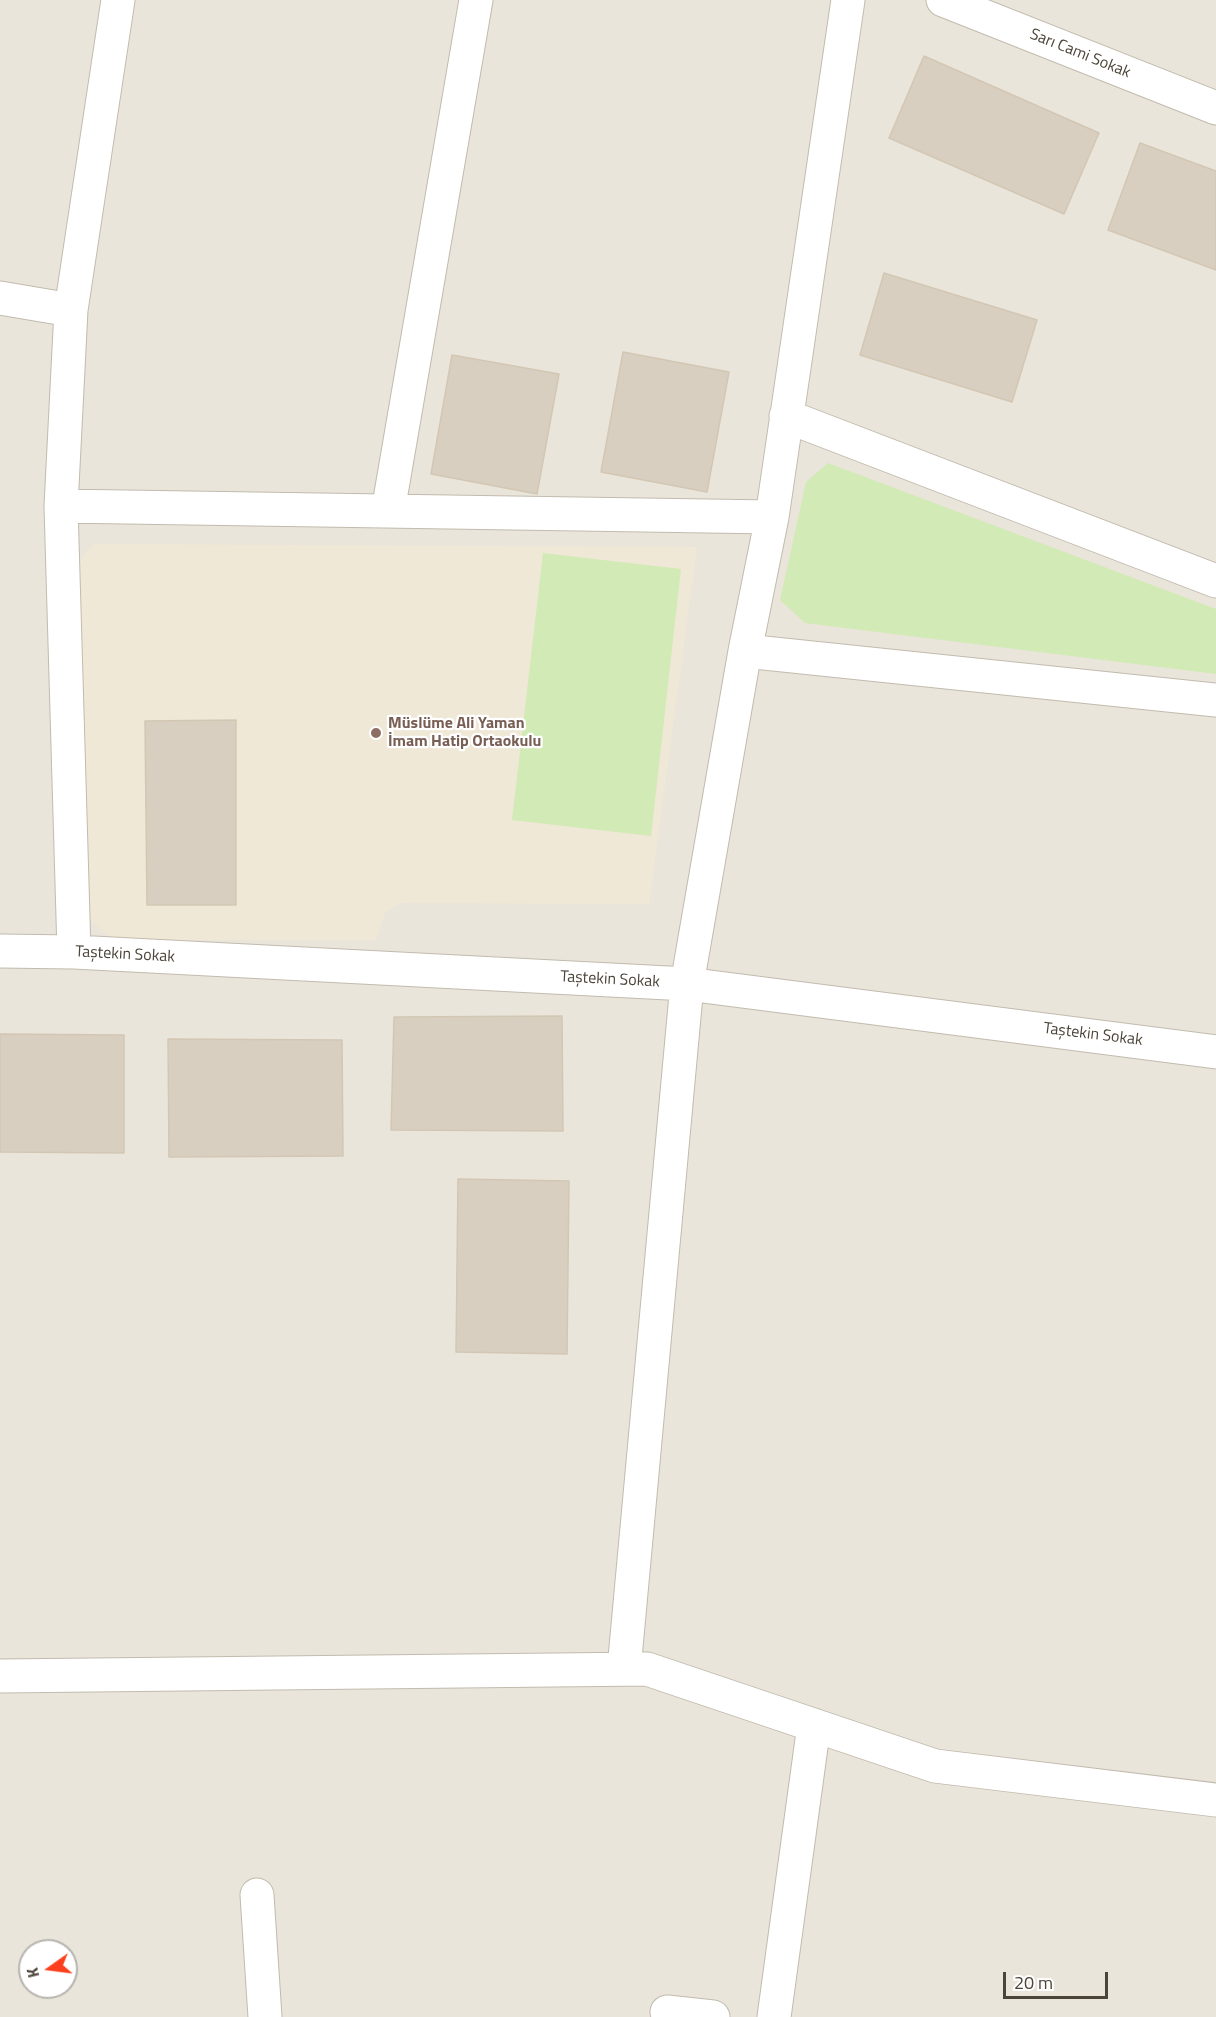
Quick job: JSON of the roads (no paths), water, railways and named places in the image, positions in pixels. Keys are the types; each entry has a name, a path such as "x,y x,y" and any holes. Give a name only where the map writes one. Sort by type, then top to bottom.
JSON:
{"street":[{"path":"74,952 61,506 70,310 118,0"},
{"path":"388,511 476,0"},
{"path":"624,1669 687,984 745,651 772,517 848,0"},
{"name":"Sarı Cami Sokak","path":"944,0 1216,108"},
{"path":"0,298 70,310"},
{"path":"786,416 1216,581"},
{"path":"61,506 772,517"},
{"path":"745,651 1216,700"},
{"name":"Taştekin Sokak","path":"0,951 74,952 687,984 1216,1052"},
{"path":"0,1676 647,1669 935,1766 1216,1800"},
{"path":"774,2017 814,1725"},
{"path":"257,1895 265,2017"},
{"path":"667,2012 713,2017"}],"place":[{"name":"Müslüme Ali Yaman İmam Hatip Ortaokulu","path":"376,733"}]}
